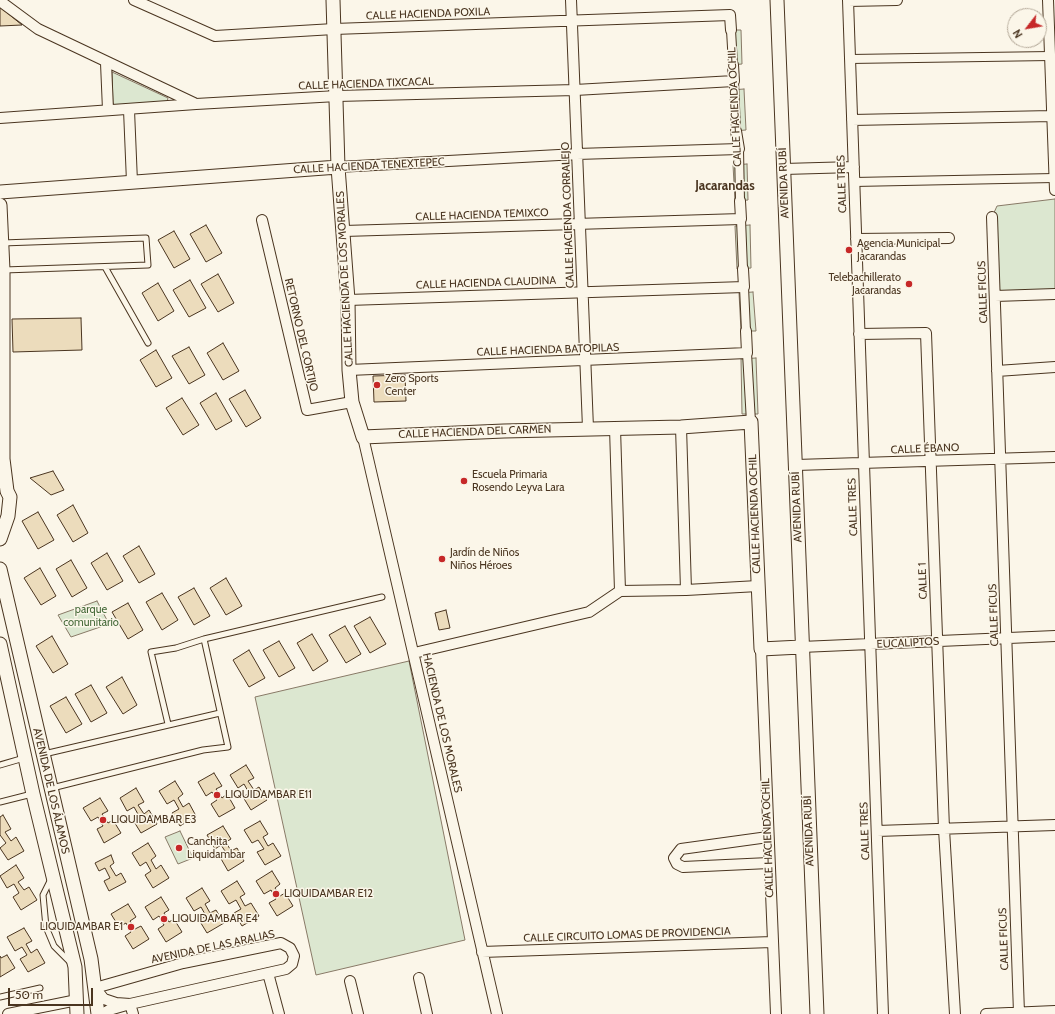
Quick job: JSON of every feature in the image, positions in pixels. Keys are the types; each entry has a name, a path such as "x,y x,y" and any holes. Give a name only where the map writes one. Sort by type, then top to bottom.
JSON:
{"street":[{"name":"CALLE HACIENDA POXILA","path":"134,0 215,36 334,29 730,15"},
{"name":"CALLE HACIENDA DE LOS MORALES","path":"333,0 338,167 348,300 349,370 352,402 363,437"},
{"name":"CALLE HACIENDA CORRALEJO","path":"571,0 588,428"},
{"name":"AVENIDA RUBÍ","path":"777,0 816,1014"},
{"path":"848,1 897,0"},
{"path":"1048,0 1055,190"},
{"path":"0,1 38,30 196,104"},
{"name":"CALLE TRES","path":"848,1 883,1014"},
{"name":"CALLE HACIENDA OCHIL","path":"730,15 736,131 739,149 740,201 748,353 776,1014"},
{"path":"850,59 1050,56"},
{"path":"106,63 108,110"},
{"name":"CALLE HACIENDA TIXCACAL","path":"0,118 108,110 129,110 196,104 337,96 575,90 734,81"},
{"path":"129,110 132,182"},
{"path":"852,120 1052,116"},
{"name":"CALLE HACIENDA TENEXTEPEC","path":"0,192 338,167 577,154 739,149"},
{"path":"784,169 854,167"},
{"path":"854,182 1054,178"},
{"path":"0,205 3,270 3,490 10,497 8,516 0,539"},
{"name":"CALLE FICUS","path":"992,217 1019,1013"},
{"name":"CALLE HACIENDA TEMIXCO","path":"344,232 741,219"},
{"name":"RETORNO DEL CORTIJO","path":"262,220 307,410 352,402"},
{"path":"856,239 949,238"},
{"name":"CALLE HACIENDA CLAUDINA","path":"348,300 583,291 744,287"},
{"path":"995,296 1055,294"},
{"name":"CALLE 1","path":"859,334 926,333 944,829 955,1014"},
{"name":"CALLE HACIENDA BATOPILAS","path":"349,370 748,353"},
{"path":"997,371 1055,367"},
{"name":"CALLE HACIENDA DEL CARMEN","path":"363,437 588,428 681,427 751,422"},
{"path":"681,427 686,590"},
{"path":"615,428 620,591"},
{"name":"HACIENDA DE LOS MORALES","path":"363,437 497,1014"},
{"name":"CALLE ÉBANO","path":"796,465 1055,457"},
{"name":"AVENIDA DE LOS ÁLAMOS","path":"0,569 91,959 98,1014"},
{"path":"414,653 589,612 620,591 686,590 758,586"},
{"name":"EUCALIPTOS","path":"761,649 1055,636"},
{"name":"AVENIDA DE LOS ÁLAMOS","path":"0,644 33,794 75,967 77,1014"},
{"path":"877,831 1055,825"},
{"path":"768,837 681,849 674,858 677,864 683,867 769,863"},
{"name":"CALLE CIRCUITO LOMAS DE PROVIDENCIA","path":"482,952 772,942"},
{"name":"AVENIDA DE LAS ARALIAS","path":"102,1014 109,1010 131,1009 286,968 292,964 294,956 290,948 281,943 209,958 95,988 104,1000 131,1009"},
{"path":"268,973 279,1014"},
{"path":"419,978 427,1014"},
{"path":"350,980 358,1014"},
{"path":"8,1014 77,1000"},
{"path":"986,1014 1055,1011"}],"lane":[{"path":"1,243 146,238 148,265 3,270"},
{"path":"105,267 148,343"},
{"path":"168,724 151,652 176,648 204,639 382,597"},
{"path":"51,788 203,750 228,747 204,639"},
{"path":"42,754 220,713"},
{"path":"0,765 25,758"},
{"path":"0,802 33,794"},
{"path":"53,874 43,895 46,927 54,946 75,967"},
{"path":"0,997 40,988"}],"green space":[{"path":"731,30 741,30 742,64 730,65"},
{"path":"112,72 168,98 167,102 113,105"},
{"path":"744,89 746,130 733,131 731,90"},
{"path":"747,164 748,200 735,201 733,165"},
{"path":"1055,199 1055,294 995,296 992,217 997,206"},
{"path":"750,225 751,268 737,269 735,226"},
{"path":"753,292 756,331 741,331 739,293"},
{"path":"756,358 758,414 742,414 741,359"},
{"name":"parque comunitario","path":"97,601 109,624 71,637 58,615"},
{"path":"409,661 465,940 316,975 255,697"},
{"name":"Canchita Liquidambar","path":"180,831 193,858 178,864 165,837"}],"building":[{"path":"0,7 22,25 0,26"},
{"path":"206,225 222,253 206,262 190,234"},
{"path":"174,231 190,259 174,268 158,240"},
{"path":"218,274 234,303 218,312 201,284"},
{"path":"190,280 206,308 189,317 173,290"},
{"path":"158,283 174,311 158,321 142,293"},
{"path":"81,318 82,350 13,352 12,319"},
{"path":"223,343 239,371 223,380 207,353"},
{"path":"189,347 205,375 189,384 172,356"},
{"path":"156,350 172,378 156,387 140,360"},
{"path":"405,375 406,401 374,402 373,376"},
{"path":"245,390 261,418 246,427 229,399"},
{"path":"216,393 232,421 216,430 200,403"},
{"path":"182,398 199,425 183,435 166,408"},
{"path":"53,471 64,490 51,495 30,478"},
{"path":"73,505 88,533 73,542 57,515"},
{"path":"38,512 54,540 38,549 22,521"},
{"path":"139,546 155,574 139,583 123,556"},
{"path":"107,553 123,581 107,590 91,563"},
{"path":"71,560 87,588 72,597 56,569"},
{"path":"40,568 56,596 41,605 24,578"},
{"path":"226,578 242,606 226,615 210,588"},
{"path":"194,588 210,616 194,625 178,597"},
{"path":"162,593 178,620 162,630 146,602"},
{"path":"128,603 143,630 128,639 112,612"},
{"path":"446,610 450,628 439,630 435,613"},
{"path":"370,617 386,644 370,653 354,626"},
{"path":"345,626 361,654 346,663 329,635"},
{"path":"312,634 328,661 313,671 297,643"},
{"path":"52,636 68,664 53,673 36,646"},
{"path":"279,641 295,668 279,677 263,650"},
{"path":"249,650 265,678 249,687 233,660"},
{"path":"122,677 137,705 123,714 106,687"},
{"path":"91,685 107,713 91,722 75,694"},
{"path":"66,697 82,724 66,733 50,706"},
{"path":"246,765 254,778 248,781 254,790 259,787 267,800 251,810 243,797 249,793 244,784 238,788 230,775"},
{"name":"LIQUIDAMBAR E11","path":"214,773 222,786 216,789 222,798 227,794 235,808 219,817 211,804 217,800 212,792 206,796 198,782"},
{"path":"175,781 183,794 178,798 183,807 189,803 196,816 180,826 172,813 179,809 174,800 167,804 159,791"},
{"path":"136,788 144,802 138,805 144,814 149,810 157,824 141,833 133,820 139,816 134,807 127,811 120,798"},
{"name":"LIQUIDAMBAR E3","path":"100,798 108,811 102,814 108,823 113,820 121,833 104,843 97,829 103,826 98,817 91,821 83,808"},
{"path":"3,815 11,829 5,832 11,841 16,837 24,851 8,860 0,848 6,843 0,835 0,817"},
{"path":"260,821 268,834 263,837 268,846 273,843 281,856 265,865 257,852 264,849 258,840 252,843 244,830"},
{"path":"223,826 231,839 226,842 231,851 237,848 244,861 228,871 220,857 227,854 221,845 215,849 207,835"},
{"path":"148,843 156,856 151,860 156,869 161,865 169,878 153,888 145,875 151,871 146,862 140,866 132,853"},
{"path":"111,855 114,863 110,866 116,876 121,873 126,882 109,891 104,881 110,878 105,868 99,871 95,863"},
{"path":"16,865 24,878 18,882 24,890 29,887 37,900 21,910 13,897 19,893 14,884 7,888 0,876"},
{"name":"LIQUIDAMBAR E12","path":"272,871 280,884 275,888 280,896 285,893 293,906 277,916 269,903 276,899 271,890 264,894 256,881"},
{"path":"237,881 245,894 240,897 245,906 251,903 259,916 242,926 234,913 241,909 236,900 229,904 221,891"},
{"path":"202,888 210,901 205,904 210,913 216,910 224,923 207,933 199,920 206,916 201,907 194,911 186,898"},
{"name":"LIQUIDAMBAR E4","path":"161,897 169,910 164,913 169,922 174,919 182,932 166,942 158,929 164,925 159,916 153,920 145,907"},
{"name":"LIQUIDAMBAR E1","path":"128,904 136,917 130,921 135,929 141,926 149,939 133,949 125,936 131,932 126,923 119,927 111,914"},
{"path":"24,928 32,941 26,944 31,953 37,949 45,963 28,972 20,959 27,955 22,947 15,951 7,937"},
{"path":"7,955 15,968 0,977 0,956 1,958"}],"place":[{"name":"Agencia Municipal Jacarandas","path":"849,250"},
{"name":"Telebachillerato Jacarandas","path":"909,284"},
{"name":"Zero Sports Center","path":"377,385"},
{"name":"Escuela Primaria Rosendo Leyva Lara","path":"464,481"},
{"name":"Jardín de Niños Niños Héroes","path":"442,559"},
{"name":"LIQUIDAMBAR E11","path":"217,795"},
{"name":"LIQUIDAMBAR E3","path":"103,820"},
{"name":"Canchita Liquidambar","path":"179,848"},
{"name":"LIQUIDAMBAR E12","path":"276,894"},
{"name":"LIQUIDAMBAR E4","path":"164,919"},
{"name":"LIQUIDAMBAR E1","path":"131,927"}],"district":[{"name":"Jacarandas","path":"725,186"}]}
